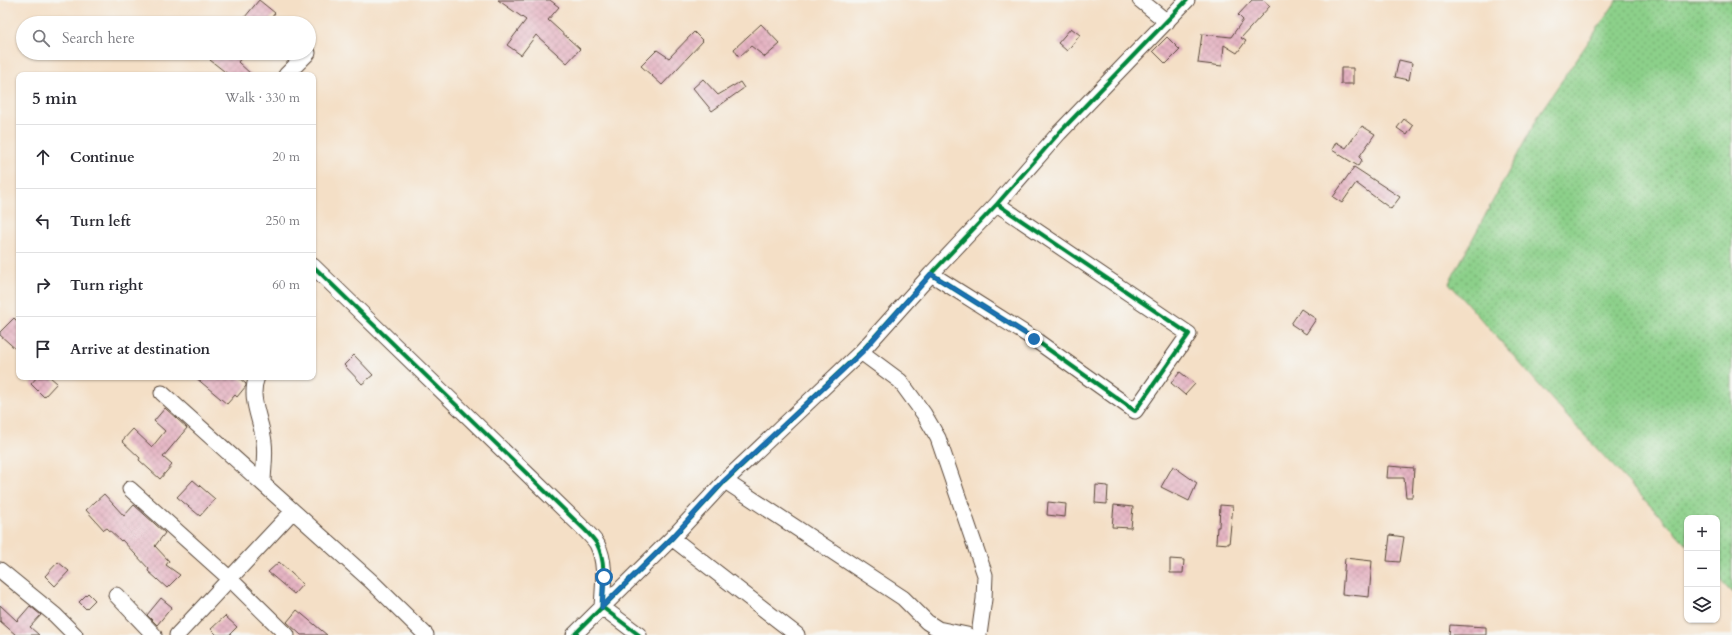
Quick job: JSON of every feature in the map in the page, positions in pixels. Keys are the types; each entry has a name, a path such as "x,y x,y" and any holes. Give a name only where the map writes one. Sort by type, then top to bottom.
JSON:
{"street":[{"path":"1140,0 1167,22"},
{"path":"574,635 672,538 724,481 862,352 931,274 997,204 1058,133 1187,0"},
{"path":"289,72 301,60"},
{"path":"931,274 1034,339 1135,412 1189,334 997,204"},
{"path":"316,269 585,530 597,544 604,577 602,607"},
{"path":"862,352 900,381 924,414 938,438 985,575 980,635"},
{"path":"257,380 255,401 264,442 263,483"},
{"path":"162,393 371,580 426,635"},
{"path":"724,481 903,598 927,622 938,629 967,635"},
{"path":"130,489 229,578 287,635"},
{"path":"177,635 293,511"},
{"path":"672,538 797,635"},
{"path":"0,570 55,615 75,635"},
{"path":"116,595 154,635"},
{"path":"602,607 639,635"}],"green space":[{"path":"1617,0 1732,0 1732,593 1720,580 1720,515 1684,515 1684,542 1571,421 1449,283 1541,111"}],"building":[{"path":"259,0 275,13 273,16 246,16"},
{"path":"498,0 550,0 559,7 548,20 580,49 567,63 536,35 521,55 507,45 526,20"},
{"path":"1252,0 1263,0 1270,6 1241,38 1246,41 1237,53 1224,45 1222,66 1198,63 1202,34 1231,37 1243,20 1238,15"},
{"path":"761,24 780,44 765,57 751,46 739,57 734,49"},
{"path":"1071,28 1080,35 1067,51 1058,43"},
{"path":"694,32 703,41 662,85 641,66 657,50 669,58"},
{"path":"1167,37 1180,50 1166,64 1153,51"},
{"path":"210,60 240,60 238,62 249,72 225,72"},
{"path":"1399,60 1412,63 1409,80 1395,77"},
{"path":"1341,68 1353,68 1353,84 1341,84"},
{"path":"703,79 718,95 740,82 744,88 712,111 693,88"},
{"path":"1404,119 1413,126 1407,135 1397,128"},
{"path":"1362,126 1375,134 1359,157 1362,160 1358,166 1332,150 1336,142 1346,148"},
{"path":"1354,167 1400,197 1391,209 1356,183 1342,203 1333,197"},
{"path":"1301,309 1316,319 1306,334 1291,324"},
{"path":"14,318 16,320 16,349 0,335 0,332"},
{"path":"354,355 373,375 362,384 344,365"},
{"path":"1180,372 1195,384 1185,395 1171,383"},
{"path":"34,380 54,380 57,383 44,397 31,384"},
{"path":"199,380 241,380 246,384 246,386 237,397 235,395 227,404"},
{"path":"165,408 187,428 163,457 172,465 160,479 139,460 140,458 122,441 133,429 152,447 165,431 154,421"},
{"path":"1173,466 1197,483 1189,501 1161,487"},
{"path":"1388,466 1414,468 1412,497 1406,497 1404,478 1387,478"},
{"path":"193,480 215,499 200,516 177,497"},
{"path":"1096,485 1108,486 1107,504 1095,503"},
{"path":"104,494 124,516 134,505 165,533 155,546 169,561 166,565 180,575 167,588 148,571 149,569 122,540 121,541 107,528 104,530 86,510"},
{"path":"1048,502 1066,504 1065,517 1047,515"},
{"path":"1114,505 1133,507 1131,528 1112,527"},
{"path":"1220,505 1233,506 1229,544 1216,543 1217,527 1219,527"},
{"path":"1390,535 1404,537 1400,562 1387,561"},
{"path":"1345,558 1372,561 1369,597 1342,594"},
{"path":"1170,559 1184,560 1183,573 1170,573"},
{"path":"58,562 69,571 55,586 45,576"},
{"path":"279,562 303,584 294,594 268,572"},
{"path":"88,593 95,600 86,609 79,602"},
{"path":"161,598 172,607 157,625 147,615"},
{"path":"0,605 17,621 30,606 41,615 30,627 39,635 16,635 0,621"},
{"path":"297,610 327,635 301,635 287,622"},
{"path":"225,616 237,627 229,635 217,635 211,629"},
{"path":"1450,625 1486,627 1486,635 1449,635"}],"cycle path":[{"path":"574,635 672,538 725,481 861,352 931,274 997,204 1059,133 1187,0"},
{"path":"931,274 1034,339 1135,411 1189,334 997,204"},
{"path":"316,269 585,530 597,544 602,559 604,575 602,607 639,635"}],"route":[{"path":"604,577 602,607 672,538 724,481 862,352 931,274 1034,339"}]}
